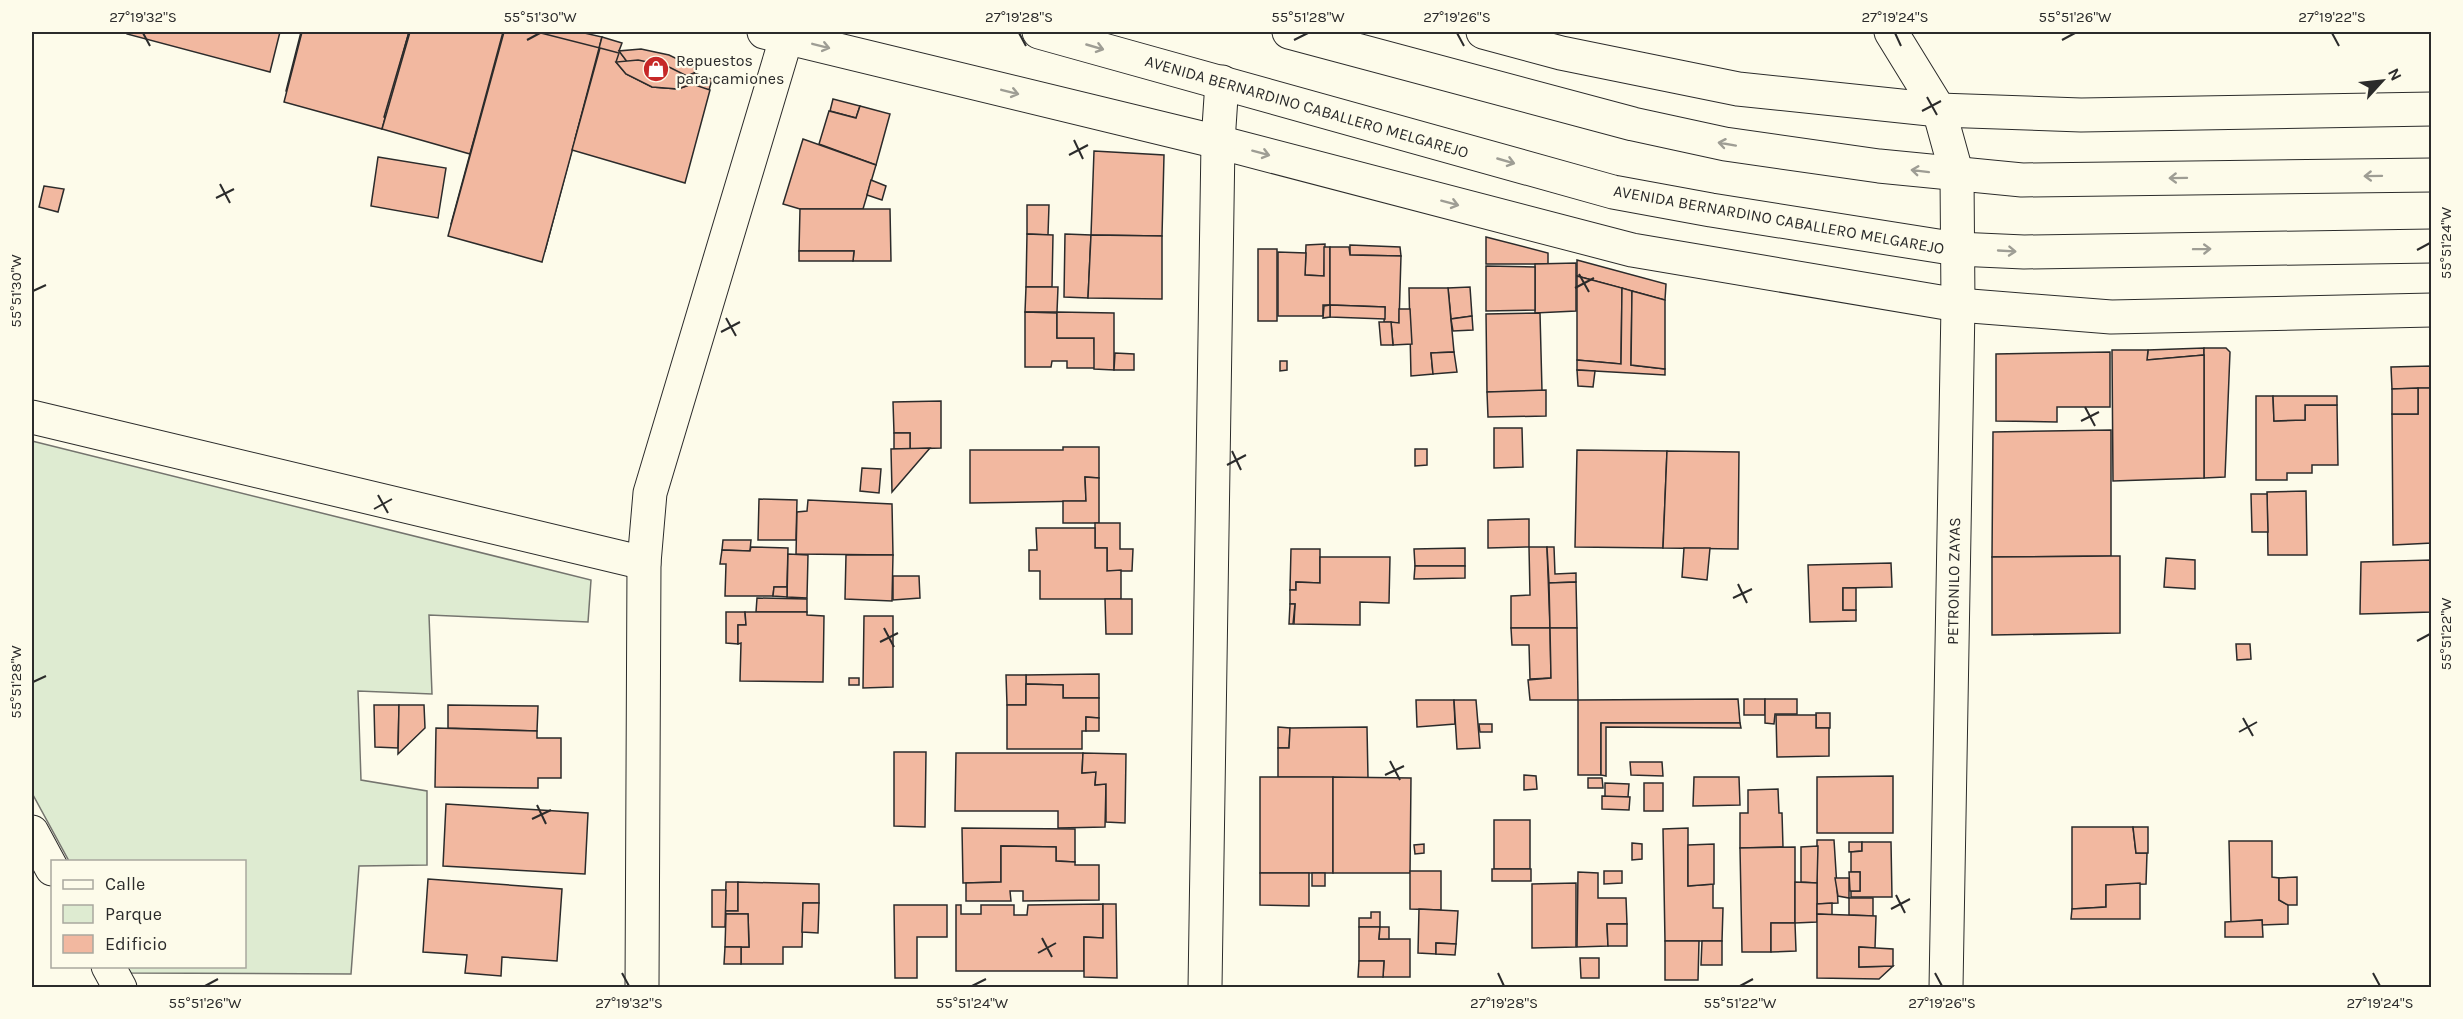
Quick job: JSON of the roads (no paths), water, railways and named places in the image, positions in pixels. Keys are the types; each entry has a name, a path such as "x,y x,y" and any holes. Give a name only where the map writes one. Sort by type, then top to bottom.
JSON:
{"main road":[{"name":"AVENIDA BERNARDINO CABALLERO MELGAREJO","path":"1039,32 1613,192 1958,249 2024,252 2432,246"},
{"path":"1289,32 1576,109 1679,134 1736,146 1957,175 2022,180 2432,175"},
{"path":"1483,32 1561,53 1738,89 1939,110 2081,115 2432,109"},
{"name":"PETRONILO ZAYAS","path":"1891,32 1939,110 1957,175 1958,305 1946,987"},
{"path":"642,987 644,563 650,493 780,33 1218,142 1632,250 1958,305 2110,317 2432,310"},
{"path":"1205,987 1218,142 1222,82"},
{"path":"32,417 644,563"},
{"path":"32,832 51,867"},
{"path":"109,968 120,987"}],"place":[{"name":"Repuestos para camiones","path":"656,69"}]}
